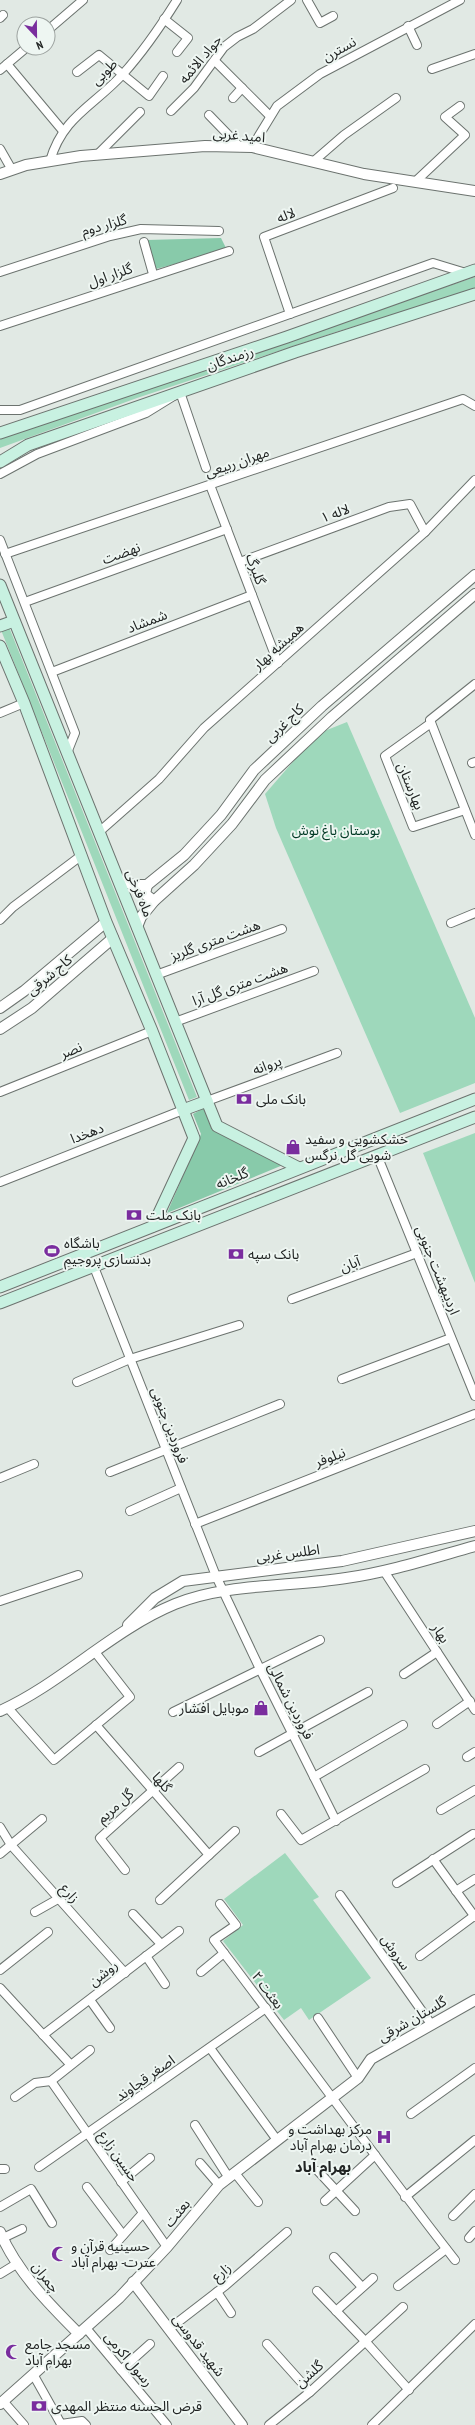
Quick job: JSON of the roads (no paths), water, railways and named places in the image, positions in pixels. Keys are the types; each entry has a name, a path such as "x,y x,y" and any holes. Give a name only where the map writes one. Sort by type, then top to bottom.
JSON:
{"main road":[{"name":"رزمندگان","path":"0,433 290,335 471,271"},
{"name":"رزمندگان","path":"0,462 28,445 295,352 475,294"},
{"name":"ماه فرخی","path":"0,586 217,1126 299,1168"},
{"path":"0,626 14,621"},
{"path":"0,646 24,703 106,922 152,1031 194,1138 154,1226"},
{"name":"گلخانه","path":"0,1287 475,1098"},
{"path":"183,1110 207,1101"},
{"path":"0,1303 475,1117"}],"street":[{"path":"56,23 83,0"},
{"name":"طوبی","path":"50,161 56,142 69,123 123,74 177,0"},
{"name":"جواد الائمه","path":"171,111 215,61 224,47 237,37 253,29 291,0"},
{"path":"307,0 320,23 333,16"},
{"name":"نسترن","path":"252,147 277,106 320,74 408,26 460,0"},
{"path":"164,19 188,38 177,52"},
{"path":"408,26 416,45"},
{"path":"432,69 475,54"},
{"path":"77,72 99,55 148,96 163,76"},
{"path":"0,70 16,56"},
{"path":"215,61 270,116"},
{"path":"7,64 63,131"},
{"path":"233,98 242,88"},
{"path":"314,161 344,135 396,98"},
{"path":"416,181 465,135 445,117 460,106"},
{"path":"97,155 140,112"},
{"path":"209,115 240,147"},
{"name":"امید غربی","path":"0,174 50,161 97,155 205,146 252,147 364,174 475,190"},
{"path":"0,149 12,170"},
{"name":"لاله","path":"290,314 264,237 392,188"},
{"name":"گلزار دوم","path":"0,272 110,236 141,229 219,232"},
{"path":"144,242 153,274"},
{"name":"گلزار اول","path":"0,326 153,274 229,251"},
{"path":"0,410 20,410 433,263 471,271"},
{"path":"0,474 37,454 146,413 180,392 206,468"},
{"name":"مهران ربیعی","path":"5,554 463,398 475,406"},
{"name":"همیشه بهار","path":"99,832 159,779 204,728 278,664 425,532 475,480"},
{"name":"گلبرگ","path":"210,485 278,664"},
{"name":"لاله ۱","path":"240,562 389,507 410,504 425,532"},
{"name":"نهضت","path":"25,602 227,529"},
{"path":"0,540 75,733 67,753"},
{"name":"کاج غربی","path":"147,885 184,855 221,815 254,770 322,706 475,575"},
{"path":"453,593 463,604"},
{"name":"کاج غربی","path":"137,927 141,917 154,901 194,865 227,829 265,780 332,717 475,594"},
{"name":"شمشاد","path":"52,672 252,595"},
{"path":"0,663 11,671"},
{"name":"بهارستان","path":"465,810 413,827 385,756 431,722 475,684"},
{"path":"0,713 24,703"},
{"path":"322,706 332,717"},
{"path":"431,722 465,810 472,817 475,835"},
{"path":"0,920 13,907 82,855"},
{"path":"119,880 133,885 147,885 145,894 154,901"},
{"path":"452,923 475,913"},
{"name":"کاج شرقی","path":"0,1008 24,991 106,922"},
{"name":"هشت متری گلریز","path":"156,975 282,929"},
{"name":"کاج شرقی","path":"0,1029 32,1008 113,938"},
{"name":"هشت متری گل آرا","path":"175,1022 314,971"},
{"name":"نصر","path":"0,1092 152,1031"},
{"name":"پروانه","path":"207,1101 337,1053"},
{"name":"دهخدا","path":"0,1182 183,1110"},
{"name":"اردیبهشت جنوبی","path":"377,1155 475,1396"},
{"name":"آبان","path":"292,1299 417,1253"},
{"name":"فروردین جنوبی","path":"94,1266 223,1592"},
{"path":"77,1382 130,1359 239,1325"},
{"path":"342,1379 452,1338"},
{"path":"110,1472 280,1404"},
{"name":"نیلوفر","path":"195,1524 475,1414"},
{"path":"0,1478 34,1464"},
{"path":"130,1511 181,1488"},
{"name":"اطلس غربی","path":"4,1710 96,1652 122,1632 155,1598 183,1581 342,1561 475,1530"},
{"name":"اطلس غربی","path":"122,1632 175,1604 203,1594 345,1578 384,1571 475,1546"},
{"name":"بهار","path":"384,1571 475,1710"},
{"path":"0,1601 78,1575"},
{"name":"فروردین شمالی","path":"223,1592 336,1821"},
{"path":"173,1712 320,1640"},
{"path":"4,1710 54,1760 130,1697 96,1652"},
{"path":"404,1674 437,1652"},
{"path":"259,1752 368,1692"},
{"path":"437,1724 470,1701"},
{"name":"گلها","path":"96,1725 209,1855"},
{"path":"314,1777 403,1725"},
{"path":"467,1757 475,1752"},
{"name":"گل مریم","path":"125,1870 100,1838 179,1767"},
{"path":"281,1814 301,1840 425,1769"},
{"path":"441,1810 475,1790"},
{"path":"0,1854 42,1819"},
{"name":"زارع","path":"0,1827 11,1845 125,1973"},
{"path":"160,1900 235,1831"},
{"path":"397,1882 473,1834"},
{"path":"420,1956 475,1917 433,1859"},
{"path":"456,1891 475,1879"},
{"name":"سروش","path":"340,1895 431,2024"},
{"path":"36,1912 58,1899"},
{"name":"بعثت ۲","path":"220,1904 236,1925 214,1940 333,2097 405,2197 455,2260"},
{"path":"133,1914 161,1944"},
{"name":"روشن","path":"43,2036 179,1931"},
{"path":"0,1970 48,1932"},
{"path":"201,1972 224,1953"},
{"path":"146,1956 165,1984"},
{"path":"0,1988 70,2064"},
{"path":"90,2000 110,2028"},
{"name":"گلستان شرقی","path":"364,2066 391,2046 475,2000"},
{"name":"اصغر قجاوند","path":"38,2167 88,2134 266,2008"},
{"path":"318,2018 358,2078"},
{"path":"210,2048 278,2140"},
{"path":"15,2097 35,2083 50,2081 90,2050"},
{"name":"بعثت","path":"2,2403 134,2282 167,2247 219,2185 358,2078 364,2066"},
{"path":"411,2114 475,2068"},
{"name":"حسین زارع","path":"50,2081 167,2247"},
{"path":"195,2125 232,2175 258,2202"},
{"path":"405,2197 475,2140"},
{"path":"325,2201 375,2155"},
{"path":"122,2182 150,2158"},
{"path":"200,2163 219,2185"},
{"path":"318,2171 355,2211"},
{"path":"87,2187 124,2235"},
{"path":"0,2207 30,2189 52,2223"},
{"path":"453,2216 475,2194"},
{"path":"110,2250 143,2213"},
{"path":"1,2235 22,2229"},
{"path":"469,2238 475,2231"},
{"name":"زارع","path":"170,2329 217,2292 287,2232"},
{"name":"چمران","path":"1,2235 18,2263 42,2297 82,2331"},
{"path":"398,2286 446,2249"},
{"path":"334,2257 362,2287"},
{"path":"0,2274 18,2263"},
{"path":"336,2311 373,2278"},
{"name":"شهید قدوسی","path":"134,2282 242,2425"},
{"path":"317,2291 409,2390"},
{"path":"217,2292 231,2313"},
{"name":"گلشن","path":"269,2425 310,2392 403,2307"},
{"path":"372,2425 475,2324"},
{"name":"رسول اکرمی","path":"82,2331 121,2370 167,2425"},
{"path":"121,2370 150,2344"},
{"path":"267,2344 310,2392"},
{"path":"33,2374 61,2424 82,2421 86,2425"},
{"path":"2,2403 24,2425"}],"place":[{"name":"بانک ملی","path":"244,1099"},
{"name":"خشکشویی و سفید شویی گل نرگس","path":"293,1147"},
{"name":"بانک ملت","path":"134,1215"},
{"name":"باشگاه بدنسازی پروجیم","path":"52,1251"},
{"name":"بانک سپه","path":"236,1254"},
{"name":"موبایل افشار","path":"261,1708"},
{"name":"مرکز بهداشت و درمان بهرام آباد","path":"384,2137"},
{"name":"حسینیه قرآن و عترت- بهرام آباد","path":"59,2254"},
{"name":"مسجد جامع بهرام آباد","path":"13,2352"},
{"name":"قرض الحسنه منتظر المهدی","path":"39,2406"}],"district":[{"name":"بهرام آباد","path":"323,2166"}],"park label":[{"name":"بوستان باغ نوش","path":"336,830"}]}
